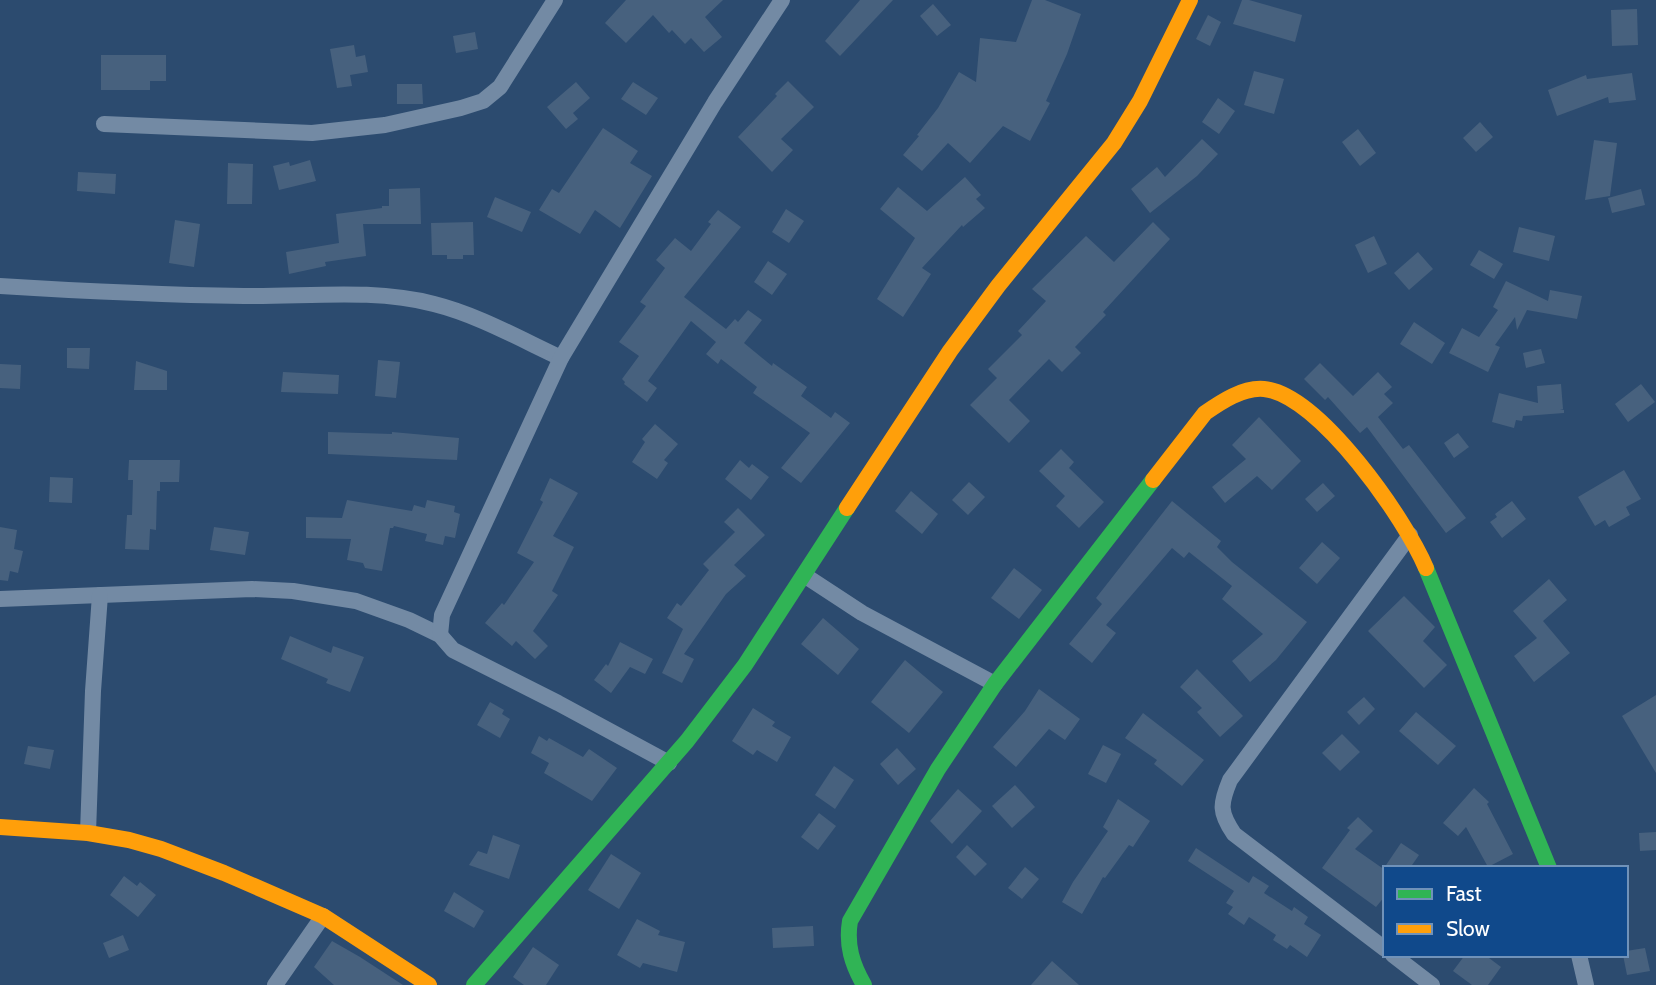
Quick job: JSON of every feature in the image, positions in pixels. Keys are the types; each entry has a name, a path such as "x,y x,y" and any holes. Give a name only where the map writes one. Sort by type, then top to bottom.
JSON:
{"street":[{"path":"104,124 312,133 385,125 461,108 483,101 500,87 555,0"},
{"path":"440,635 442,615 561,358 715,102 782,0"},
{"path":"474,985 668,763 745,665 950,351 998,286 1115,143 1146,91 1190,0"},
{"path":"0,286 87,291 402,299 433,303 463,313 561,358"},
{"path":"864,985 849,951 847,932 850,921 938,769 995,684 1205,413 1226,398 1266,389 1287,397 1320,421 1351,453 1410,535 1548,866"},
{"path":"1383,947 1234,834 1224,819 1221,801 1230,780 1410,535"},
{"path":"804,575 905,637 995,684"},
{"path":"0,599 252,589 293,591 356,601 409,620 440,635 453,650 668,763"},
{"path":"88,833 93,691 100,595"},
{"path":"0,827 88,833 161,849 323,916 429,985"},
{"path":"275,985 323,916"},
{"path":"1396,957 1432,985"},
{"path":"1579,957 1586,985"}],"building":[{"path":"626,0 723,0 705,17 722,37 704,52 691,38 685,44 672,30 669,33 653,15 626,43 605,23"},
{"path":"860,0 893,0 840,56 825,41"},
{"path":"1032,0 1045,0 1081,14 1046,101 1050,103 1030,141 1003,126 970,163 948,143 922,171 903,155 938,108 959,72 976,82 980,38 1016,42"},
{"path":"1242,0 1302,15 1295,42 1233,24"},
{"path":"933,4 951,25 937,36 920,16"},
{"path":"1637,9 1638,45 1612,46 1611,10"},
{"path":"1208,15 1221,22 1210,46 1196,39"},
{"path":"475,32 478,49 456,53 453,36"},
{"path":"354,45 356,57 365,55 368,72 350,75 352,86 337,88 330,49"},
{"path":"101,55 166,55 166,81 150,81 150,90 101,90"},
{"path":"1254,71 1284,79 1274,114 1244,105"},
{"path":"1632,73 1636,100 1609,103 1608,97 1557,116 1548,90 1586,75 1587,79"},
{"path":"788,81 814,107 781,139 793,150 772,172 738,137"},
{"path":"576,82 590,98 573,113 578,119 566,129 547,107"},
{"path":"633,82 658,98 646,115 621,99"},
{"path":"397,84 422,84 423,104 397,104"},
{"path":"1218,98 1235,111 1219,134 1202,122"},
{"path":"1480,122 1493,137 1476,152 1463,138"},
{"path":"603,128 638,151 630,163 652,176 620,228 595,210 580,234 539,210 552,189 559,193"},
{"path":"1358,129 1376,153 1360,166 1342,142"},
{"path":"1202,139 1218,154 1197,176 1150,213 1131,189 1157,167 1165,177"},
{"path":"1594,140 1617,143 1610,196 1585,200"},
{"path":"310,160 316,181 279,190 273,166 289,162 290,166"},
{"path":"228,163 253,164 252,204 227,204"},
{"path":"78,172 116,174 115,194 77,191"},
{"path":"965,177 981,195 976,199 985,208 963,227 962,225 922,268 931,274 903,317 877,299 915,238 880,209 898,187 927,211"},
{"path":"420,188 421,224 363,224 366,256 325,262 326,266 289,274 286,252 339,243 336,214 389,206 389,189"},
{"path":"1641,189 1645,205 1612,213 1608,198"},
{"path":"495,197 531,212 522,232 487,217"},
{"path":"786,209 804,221 789,243 772,232"},
{"path":"718,210 741,227 684,297 726,329 735,319 738,322 748,310 762,320 744,343 772,366 773,363 807,387 801,396 831,418 835,412 850,423 801,483 781,468 810,433 753,393 757,387 721,359 718,364 706,354 716,342 691,321 648,381 657,388 647,402 624,384 622,379 639,356 619,342 646,306 640,302 665,268 656,260 675,238 691,251"},
{"path":"175,220 200,224 194,267 169,263"},
{"path":"473,222 474,255 463,255 463,259 447,259 447,255 432,255 431,223"},
{"path":"1153,222 1170,239 1103,312 1106,315 1075,347 1081,353 1062,372 1049,359 1009,400 1030,421 1009,443 970,405 997,378 988,369 1022,335 1018,331 1046,301 1032,289 1086,236 1114,262"},
{"path":"1519,227 1555,236 1549,261 1513,252"},
{"path":"1374,236 1387,264 1368,273 1355,245"},
{"path":"1479,250 1503,264 1494,279 1470,265"},
{"path":"1418,252 1433,269 1409,290 1394,273"},
{"path":"768,261 787,274 772,295 754,282"},
{"path":"1506,281 1548,301 1550,290 1582,296 1577,319 1527,310 1517,330 1515,317 1495,345 1500,347 1488,372 1449,353 1462,328 1479,337 1498,310 1493,307"},
{"path":"1414,322 1445,343 1432,364 1400,344"},
{"path":"67,348 90,348 89,369 67,368"},
{"path":"1541,349 1545,363 1526,368 1523,353"},
{"path":"378,360 400,362 396,398 375,396"},
{"path":"136,361 167,371 167,390 134,390"},
{"path":"1320,363 1353,396 1378,372 1392,387 1384,394 1393,403 1378,417 1403,449 1409,445 1466,518 1446,533 1367,427 1360,433 1328,397 1325,400 1304,379"},
{"path":"0,364 21,365 20,389 0,388"},
{"path":"283,372 339,375 338,394 281,392"},
{"path":"1561,384 1563,409 1560,409 1564,410 1564,413 1523,416 1522,421 1516,420 1514,428 1492,422 1499,393 1538,403 1537,386"},
{"path":"1641,384 1655,402 1628,422 1615,404"},
{"path":"1259,417 1301,461 1272,490 1257,476 1225,503 1212,487 1246,459 1232,445"},
{"path":"655,424 678,444 664,460 668,463 657,479 632,462 645,442 642,439"},
{"path":"328,432 392,432 459,438 457,460 328,454"},
{"path":"1458,433 1469,447 1454,458 1444,443"},
{"path":"1061,449 1074,462 1069,468 1104,502 1079,528 1056,506 1065,496 1039,471"},
{"path":"129,460 180,460 179,482 160,482 160,491 157,491 156,530 150,529 149,550 125,549 127,515 132,515 133,480 128,480"},
{"path":"740,460 749,468 752,464 769,477 751,500 725,479"},
{"path":"1624,470 1641,499 1626,507 1630,515 1609,527 1605,520 1595,526 1578,497"},
{"path":"50,477 73,478 72,503 49,502"},
{"path":"550,478 578,493 553,536 574,547 552,591 558,595 533,631 548,646 535,659 516,641 512,646 485,623 502,603 504,605 534,562 517,553 543,502 540,500"},
{"path":"969,482 985,497 968,515 952,500"},
{"path":"1323,483 1335,496 1317,512 1305,499"},
{"path":"911,491 938,514 922,534 895,511"},
{"path":"347,500 412,511 414,505 425,508 427,500 455,506 454,512 460,514 455,538 445,536 443,545 425,541 427,534 394,526 390,528 382,571 365,568 363,563 347,560 351,539 306,538 306,517 342,518"},
{"path":"1172,501 1221,541 1217,547 1232,562 1307,622 1276,660 1250,682 1232,661 1263,634 1222,599 1232,586 1189,552 1184,558 1172,548 1106,625 1116,633 1092,663 1069,644 1102,604 1096,598"},
{"path":"1512,501 1526,519 1502,538 1490,522 1497,517 1495,514"},
{"path":"738,508 765,535 734,565 746,576 726,594 684,654 694,659 682,683 662,673 683,629 667,618 677,603 681,606 709,570 703,564 735,532 724,522"},
{"path":"0,527 17,530 14,549 23,551 18,573 10,571 8,581 0,580"},
{"path":"214,527 249,532 245,555 210,550"},
{"path":"1322,542 1340,558 1317,584 1299,568"},
{"path":"1014,568 1042,590 1019,619 991,598"},
{"path":"1549,579 1567,600 1543,621 1570,653 1534,682 1514,656 1537,638 1513,611"},
{"path":"1404,596 1435,627 1423,641 1447,665 1424,688 1368,631"},
{"path":"823,618 859,649 838,675 801,644"},
{"path":"290,636 331,653 333,646 364,657 350,692 326,683 328,679 281,659"},
{"path":"620,642 653,659 645,674 630,667 611,693 594,680 606,664 608,666"},
{"path":"905,660 943,692 909,733 871,702"},
{"path":"1197,669 1243,716 1220,737 1197,712 1202,708 1180,687"},
{"path":"1039,689 1080,719 1065,740 1049,729 1016,767 993,747 1025,711"},
{"path":"1656,695 1656,773 1622,716"},
{"path":"1364,697 1375,709 1359,725 1347,712"},
{"path":"490,702 504,710 502,714 510,719 500,738 477,725"},
{"path":"753,708 775,722 772,726 791,737 777,762 757,750 753,755 732,741"},
{"path":"1416,712 1456,746 1438,765 1399,731"},
{"path":"1143,713 1204,760 1182,786 1154,764 1157,760 1125,738"},
{"path":"1342,734 1360,752 1340,771 1322,753"},
{"path":"539,736 547,741 549,738 583,757 589,749 617,768 592,801 544,773 549,763 531,753"},
{"path":"1103,745 1121,754 1106,783 1088,774"},
{"path":"28,746 54,750 50,769 24,764"},
{"path":"897,748 916,769 898,785 880,764"},
{"path":"834,766 854,780 835,809 815,795"},
{"path":"1015,785 1035,807 1012,828 992,806"},
{"path":"1474,788 1489,802 1487,804 1513,854 1487,866 1466,827 1458,836 1443,823"},
{"path":"958,789 982,811 952,844 930,821"},
{"path":"1118,799 1150,821 1133,847 1129,845 1105,878 1103,877 1082,914 1062,902 1108,831 1103,827"},
{"path":"819,813 836,826 818,850 801,837"},
{"path":"1358,817 1373,831 1355,849 1383,869 1383,898 1376,907 1322,868 1350,830 1347,828"},
{"path":"1656,832 1656,850 1640,851 1639,833"},
{"path":"493,835 520,845 509,879 469,865 478,851 487,854"},
{"path":"1401,843 1419,855 1411,866 1385,866"},
{"path":"967,845 987,864 975,876 956,857"},
{"path":"1196,848 1249,883 1253,876 1269,886 1264,893 1292,911 1294,907 1308,917 1304,924 1321,935 1307,957 1290,945 1287,949 1273,940 1276,935 1249,917 1244,925 1228,914 1233,907 1226,903 1234,891 1188,861"},
{"path":"611,854 641,873 619,909 588,890"},
{"path":"1025,867 1039,879 1022,899 1008,888"},
{"path":"124,876 137,886 140,882 156,895 138,917 110,895"},
{"path":"454,892 484,911 474,928 444,911"},
{"path":"637,919 660,931 658,935 685,942 677,972 643,963 640,968 617,955"},
{"path":"813,926 814,946 773,948 772,928"},
{"path":"123,935 129,950 109,958 103,943"},
{"path":"332,941 403,985 334,985 314,967"},
{"path":"533,947 559,965 546,985 524,985 513,977"},
{"path":"1645,948 1650,971 1627,975 1623,957 1628,957 1628,951"},
{"path":"1464,957 1488,957 1501,967 1488,985 1472,985 1453,971"},
{"path":"1052,961 1079,985 1031,985"}],"traffic: fast":[{"path":"864,985 851,954 850,921 938,769 995,684 1153,480"},
{"path":"474,985 687,741 745,665 847,508"},
{"path":"1426,568 1548,866"}],"traffic: slow":[{"path":"847,508 950,351 998,286 1114,143 1140,101 1190,0"},
{"path":"1153,480 1205,413 1225,400 1256,389 1286,396 1310,412 1358,462 1400,520 1426,568"},
{"path":"0,827 88,833 161,849 323,916 429,985"}]}
